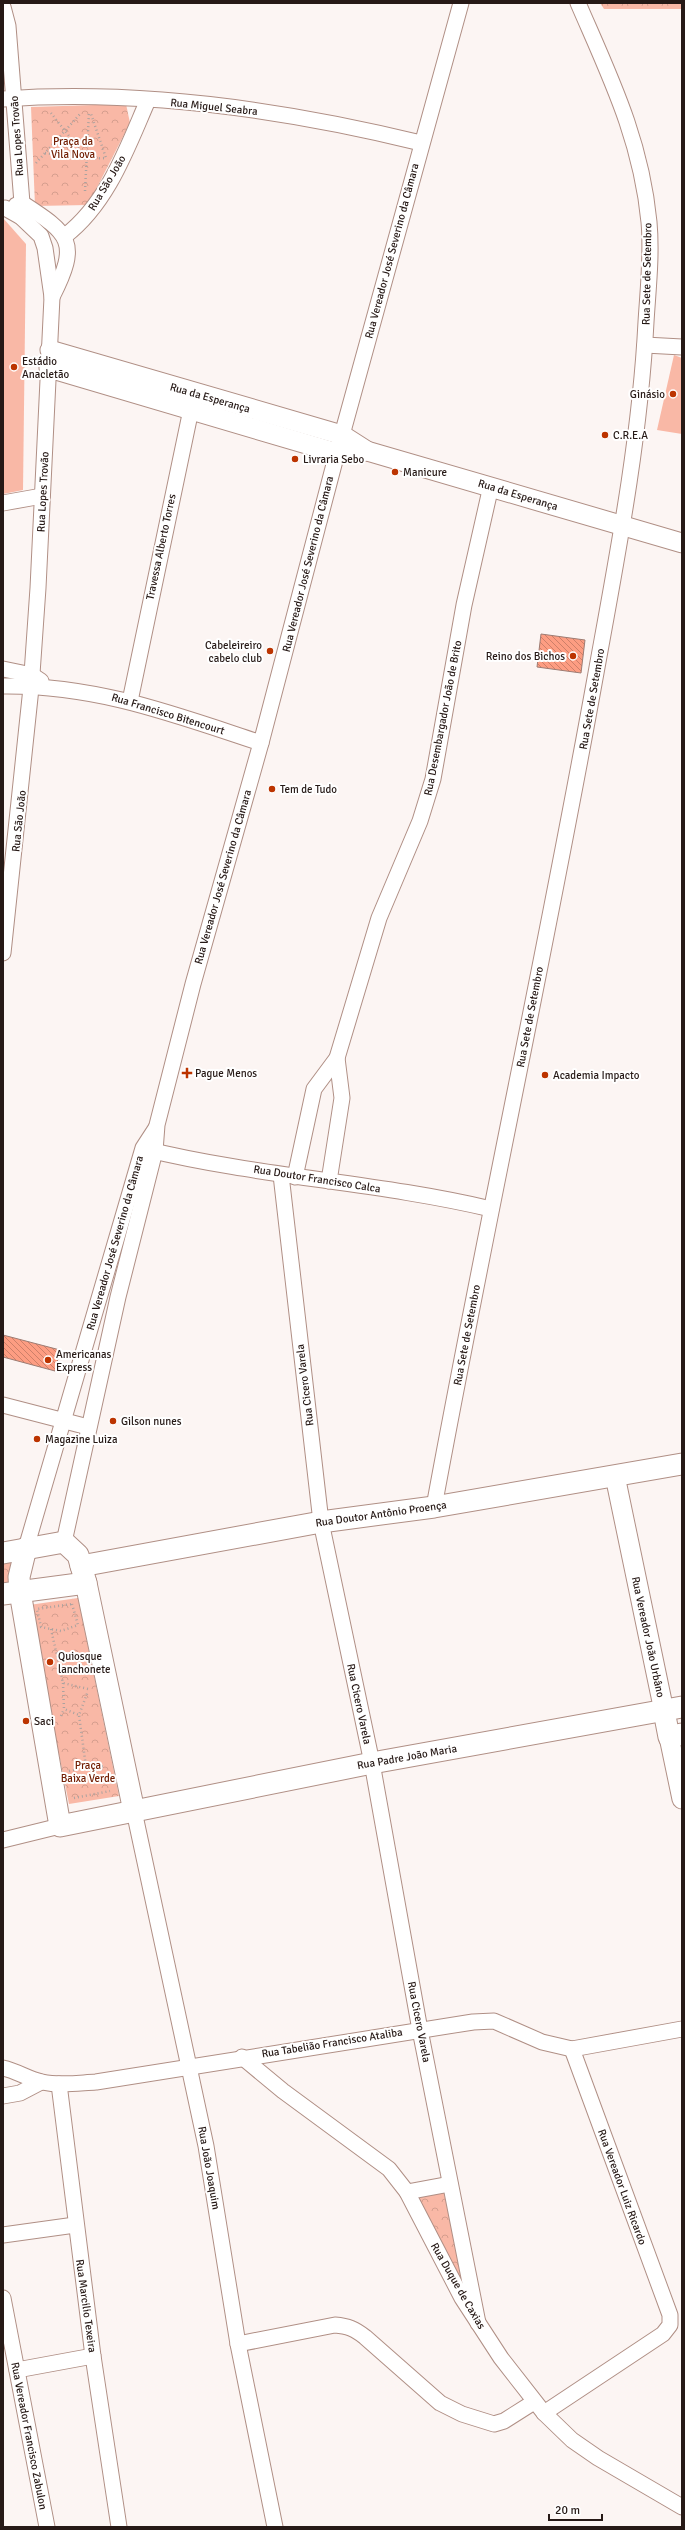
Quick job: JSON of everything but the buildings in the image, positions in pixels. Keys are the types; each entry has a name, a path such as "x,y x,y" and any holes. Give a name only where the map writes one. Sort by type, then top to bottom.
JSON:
{"main road":[{"name":"Rua Doutor Antônio Proença","path":"84,1574 321,1522 434,1507 682,1464"},
{"path":"3,1553 64,1542 78,1555 84,1574 134,1811"},
{"path":"26,1548 20,1578 12,1593 60,1826"},
{"path":"12,1593 84,1574"},
{"name":"Rua Vereador João Urbâno","path":"673,1709 676,1735"},
{"name":"Rua Padre João Maria","path":"60,1826 372,1764 673,1709"}],"street":[{"name":"Rua Vereador José Severino da Câmara","path":"26,1548 100,1292 157,1125 193,984 261,743 421,143 461,3"},
{"name":"Rua Sete de Setembro","path":"434,1507 491,1209 552,909 623,527 641,396 645,345 649,227 646,193 634,143 619,96 578,3"},
{"name":"Rua Lopes Trovão","path":"3,7 8,26 9,99 22,210"},
{"name":"Rua Miguel Seabra","path":"9,99 86,96 239,108 370,131 421,143"},
{"name":"Rua São João","path":"65,236 85,218 118,168 148,100"},
{"path":"4,208 22,210 58,227 65,236 68,258 52,297"},
{"path":"22,210 41,236 46,248 52,297"},
{"name":"Rua Lopes Trovão","path":"32,682 50,359 52,297"},
{"path":"645,345 682,347"},
{"name":"Rua da Esperança","path":"50,359 192,402 491,486 623,527 682,543"},
{"name":"Travessa Alberto Torres","path":"130,701 192,402"},
{"name":"Rua Desembargador João de Brito","path":"288,1176 314,1089 337,1058 379,918 420,821 433,779 464,604 491,486"},
{"path":"3,503 42,496"},
{"name":"Rua Francisco Bitencourt","path":"3,669 32,682 130,701 261,743"},
{"name":"Rua São João","path":"3,953 15,855 32,682"},
{"name":"Rua Francisco Bitencourt","path":"3,686 32,682"},
{"name":"Rua Desembargador João de Brito","path":"329,1181 342,1098 337,1058"},
{"name":"Rua Vereador José Severino da Câmara","path":"64,1542 149,1150"},
{"name":"Rua Doutor Francisco Calca","path":"149,1150 288,1176 401,1192 491,1209"},
{"name":"Rua Cicero Varela","path":"288,1176 321,1522 372,1764 420,2030 478,2323"},
{"path":"100,1292 118,1297"},
{"path":"3,1405 88,1427"},
{"name":"Rua Vereador João Urbâno","path":"615,1476 673,1709"},
{"name":"Rua Vereador João Urbâno","path":"676,1735 682,1799"},
{"name":"Rua João Joaquim","path":"134,1811 206,2146 238,2344 275,2527"},
{"path":"3,1840 60,1826"},
{"name":"Rua Tabelião Francisco Ataliba","path":"3,2068 14,2070 41,2082 59,2084 96,2082 242,2057 473,2022 494,2021 542,2042 572,2049 682,2029"},
{"name":"Rua Vereador Luiz Ricardo","path":"539,2408 666,2332 670,2325 670,2314 572,2049"},
{"name":"Rua Duque de Caxias","path":"242,2057 283,2091 390,2169 407,2192 458,2291 478,2323 539,2408 572,2440 598,2458 682,2507"},
{"path":"3,2096 20,2093 41,2082"},
{"name":"Rua Marcilio Texeira","path":"59,2084 75,2225 119,2527"},
{"path":"407,2192 450,2184"},
{"path":"3,2235 75,2225"},
{"name":"Rua Vereador Francisco Zabulon","path":"3,2298 47,2527"},
{"path":"238,2344 335,2326 345,2326 353,2328 365,2337 440,2402 462,2414 494,2424 539,2408"},
{"path":"17,2370 93,2356"}],"path":[{"path":"90,109 106,158"},
{"path":"90,109 86,195 91,189"},
{"path":"77,110 96,109"},
{"path":"36,164 84,110"},
{"path":"44,111 56,111"},
{"path":"50,111 87,159"},
{"path":"103,164 109,152"},
{"path":"45,153 87,159 106,158"},
{"path":"35,156 36,171"},
{"path":"72,1604 78,1624 60,1631 51,1629 40,1628 37,1609 72,1604"},
{"path":"74,1626 76,1633"},
{"path":"51,1629 63,1684 64,1709 59,1719"},
{"path":"86,1767 80,1715 89,1689 88,1682"},
{"path":"63,1684 89,1689"},
{"path":"64,1709 80,1715"},
{"path":"67,1765 67,1778"},
{"path":"68,1772 86,1767 106,1766 108,1772"},
{"path":"70,1792 72,1799 112,1790 111,1784"}],"green space":[{"path":"600,3 682,3 682,9 604,9"},
{"name":"Praça da Vila Nova","path":"126,104 130,123 88,205 35,206 31,107"},
{"name":"Estádio Anacletão","path":"3,218 26,244 23,490 3,494"},
{"name":"Ginásio","path":"674,355 682,358 682,434 657,430"},
{"path":"15,1557 11,1582 3,1583 3,1560"},
{"name":"Praça Baixa Verde","path":"78,1598 119,1796 69,1804 29,1605"},
{"path":"444,2193 469,2300 412,2197"}],"place":[{"name":"Estádio Anacletão","path":"14,367"},
{"name":"Ginásio","path":"673,394"},
{"name":"C.R.E.A","path":"605,435"},
{"name":"Livraria Sebo","path":"295,459"},
{"name":"Manicure","path":"395,472"},
{"name":"Cabeleireiro cabelo club","path":"270,651"},
{"name":"Reino dos Bichos","path":"573,656"},
{"name":"Tem de Tudo","path":"272,789"},
{"name":"Pague Menos","path":"187,1073"},
{"name":"Academia Impacto","path":"545,1075"},
{"name":"Americanas Express","path":"48,1360"},
{"name":"Gilson nunes","path":"113,1421"},
{"name":"Magazine Luiza","path":"37,1439"},
{"name":"Quiosque lanchonete","path":"50,1662"},
{"name":"Saci","path":"26,1721"}]}
